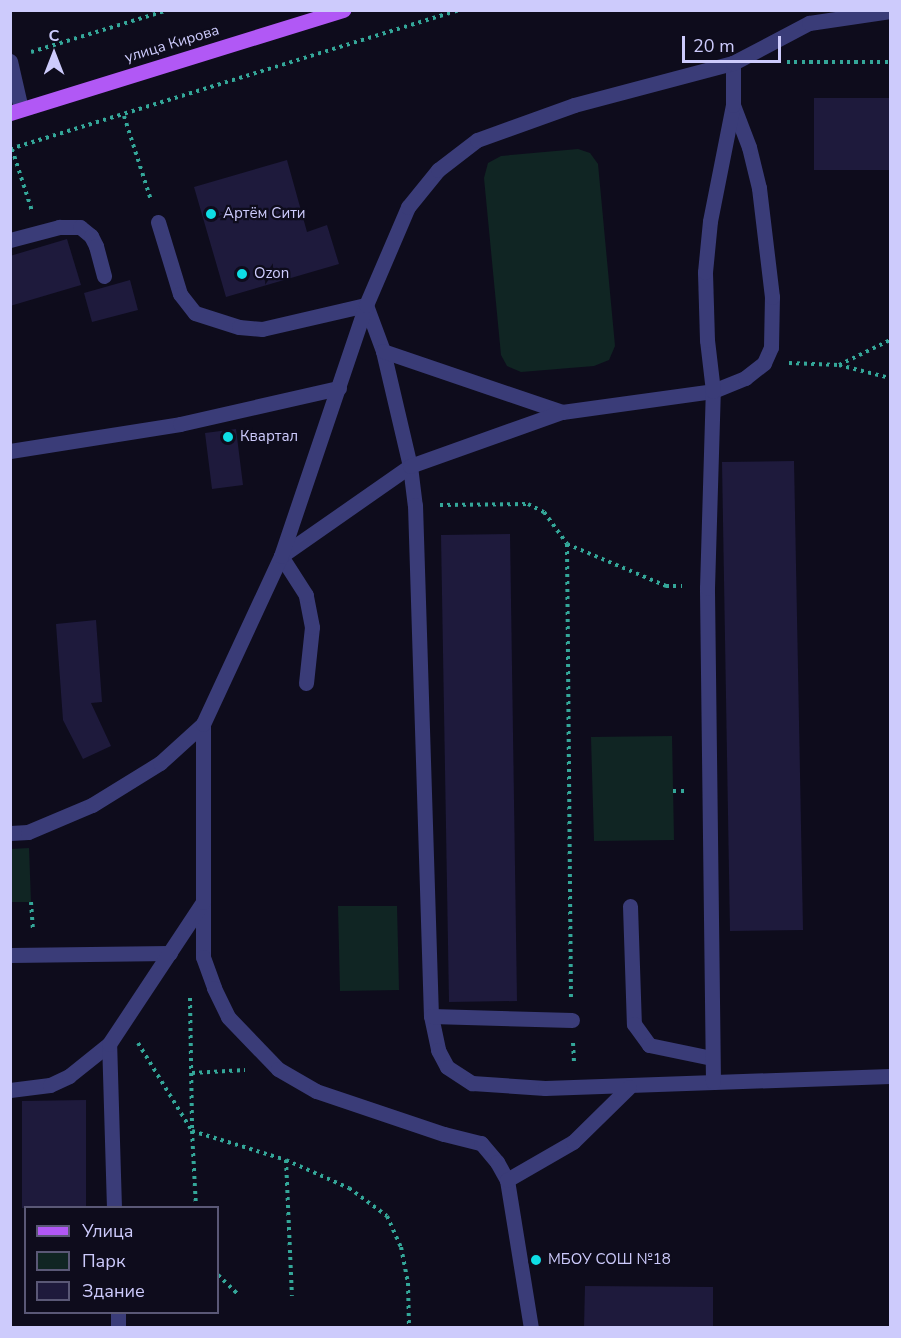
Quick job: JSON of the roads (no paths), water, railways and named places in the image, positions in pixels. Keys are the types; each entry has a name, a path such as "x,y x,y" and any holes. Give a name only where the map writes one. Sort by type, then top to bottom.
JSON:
{"main road":[{"name":"улица Кирова","path":"16,111 343,10"}],"street":[{"path":"10,833 28,832 92,806 160,763 203,724 281,556 366,305 408,207 438,170 477,140 574,105 733,63 809,23 847,14 891,11"},
{"path":"16,58 16,111"},
{"path":"714,1082 707,588 713,392 707,340 705,272 710,221 733,105 733,63"},
{"path":"281,556 410,466 562,412 713,392 745,378 764,363 771,347 772,297 766,228 749,147 733,105"},
{"path":"158,222 180,294 195,314 239,327 262,329 366,305"},
{"path":"10,240 59,226 80,227 91,236 96,246 104,276"},
{"path":"366,305 383,351 410,466 415,505 431,1016 438,1050 447,1067 472,1083 575,1088 891,1076"},
{"path":"383,351 562,412"},
{"path":"10,451 180,424 339,388"},
{"path":"281,556 306,596 312,627 306,683"},
{"path":"203,724 203,957 228,1017 278,1069 316,1091 434,1131 481,1143 497,1162 507,1180 531,1328"},
{"path":"10,1090 50,1085 69,1076 109,1044 202,902"},
{"path":"630,906 634,1024 649,1045 712,1058"},
{"path":"10,955 170,953"},
{"path":"431,1016 572,1020"},
{"path":"109,1044 114,1206"},
{"path":"507,1180 573,1142 629,1087"}],"place":[{"name":"Артём Сити","path":"211,214"},
{"name":"Ozon","path":"242,274"},
{"name":"Квартал","path":"228,437"},
{"name":"МБОУ СОШ №18","path":"536,1260"}]}
